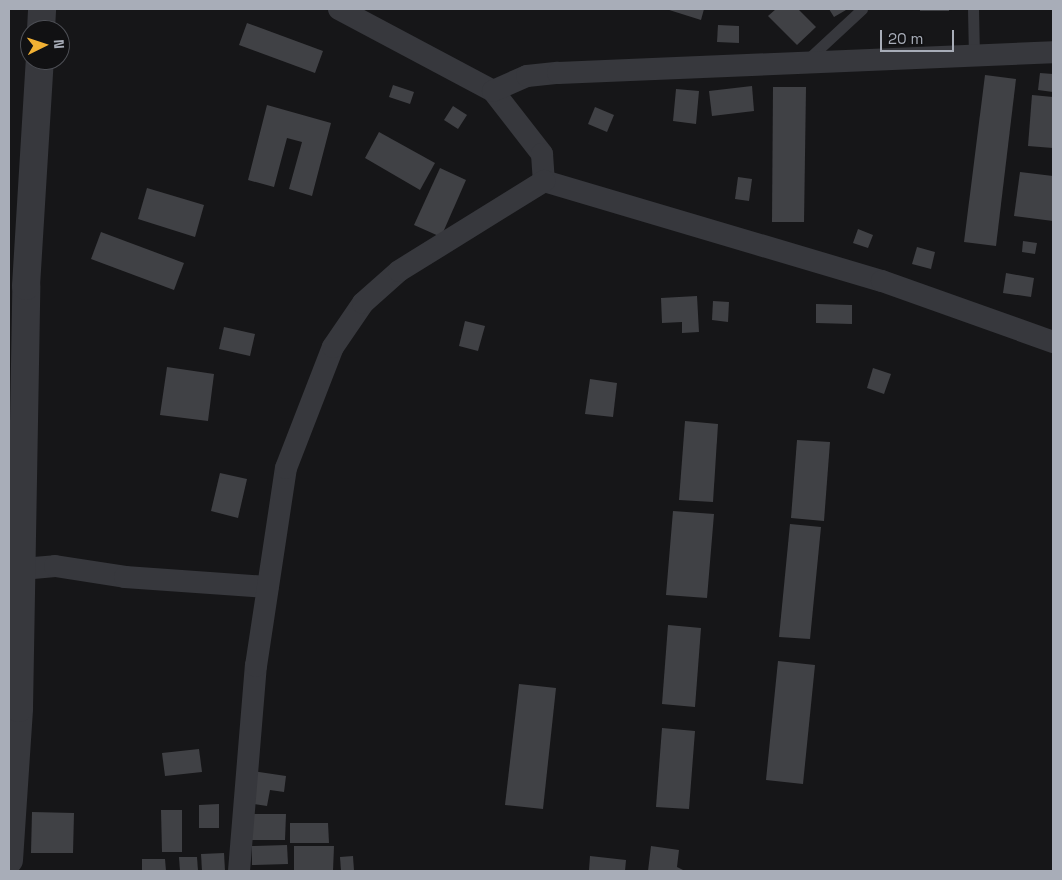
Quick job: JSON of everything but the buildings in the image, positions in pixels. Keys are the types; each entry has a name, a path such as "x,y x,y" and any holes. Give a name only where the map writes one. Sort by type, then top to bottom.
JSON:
{"street":[{"path":"339,9 493,90 542,154 544,180"},
{"path":"493,90 527,76 558,73 1053,52"},
{"path":"9,860 22,569 26,286 39,70"},
{"path":"239,871 256,666 286,468 333,347 363,303 398,271 544,180 882,281 1053,342"},
{"path":"22,569 55,566 125,577 268,587"}],"lane":[{"path":"804,63 862,9"},
{"path":"973,9 974,56"}]}
